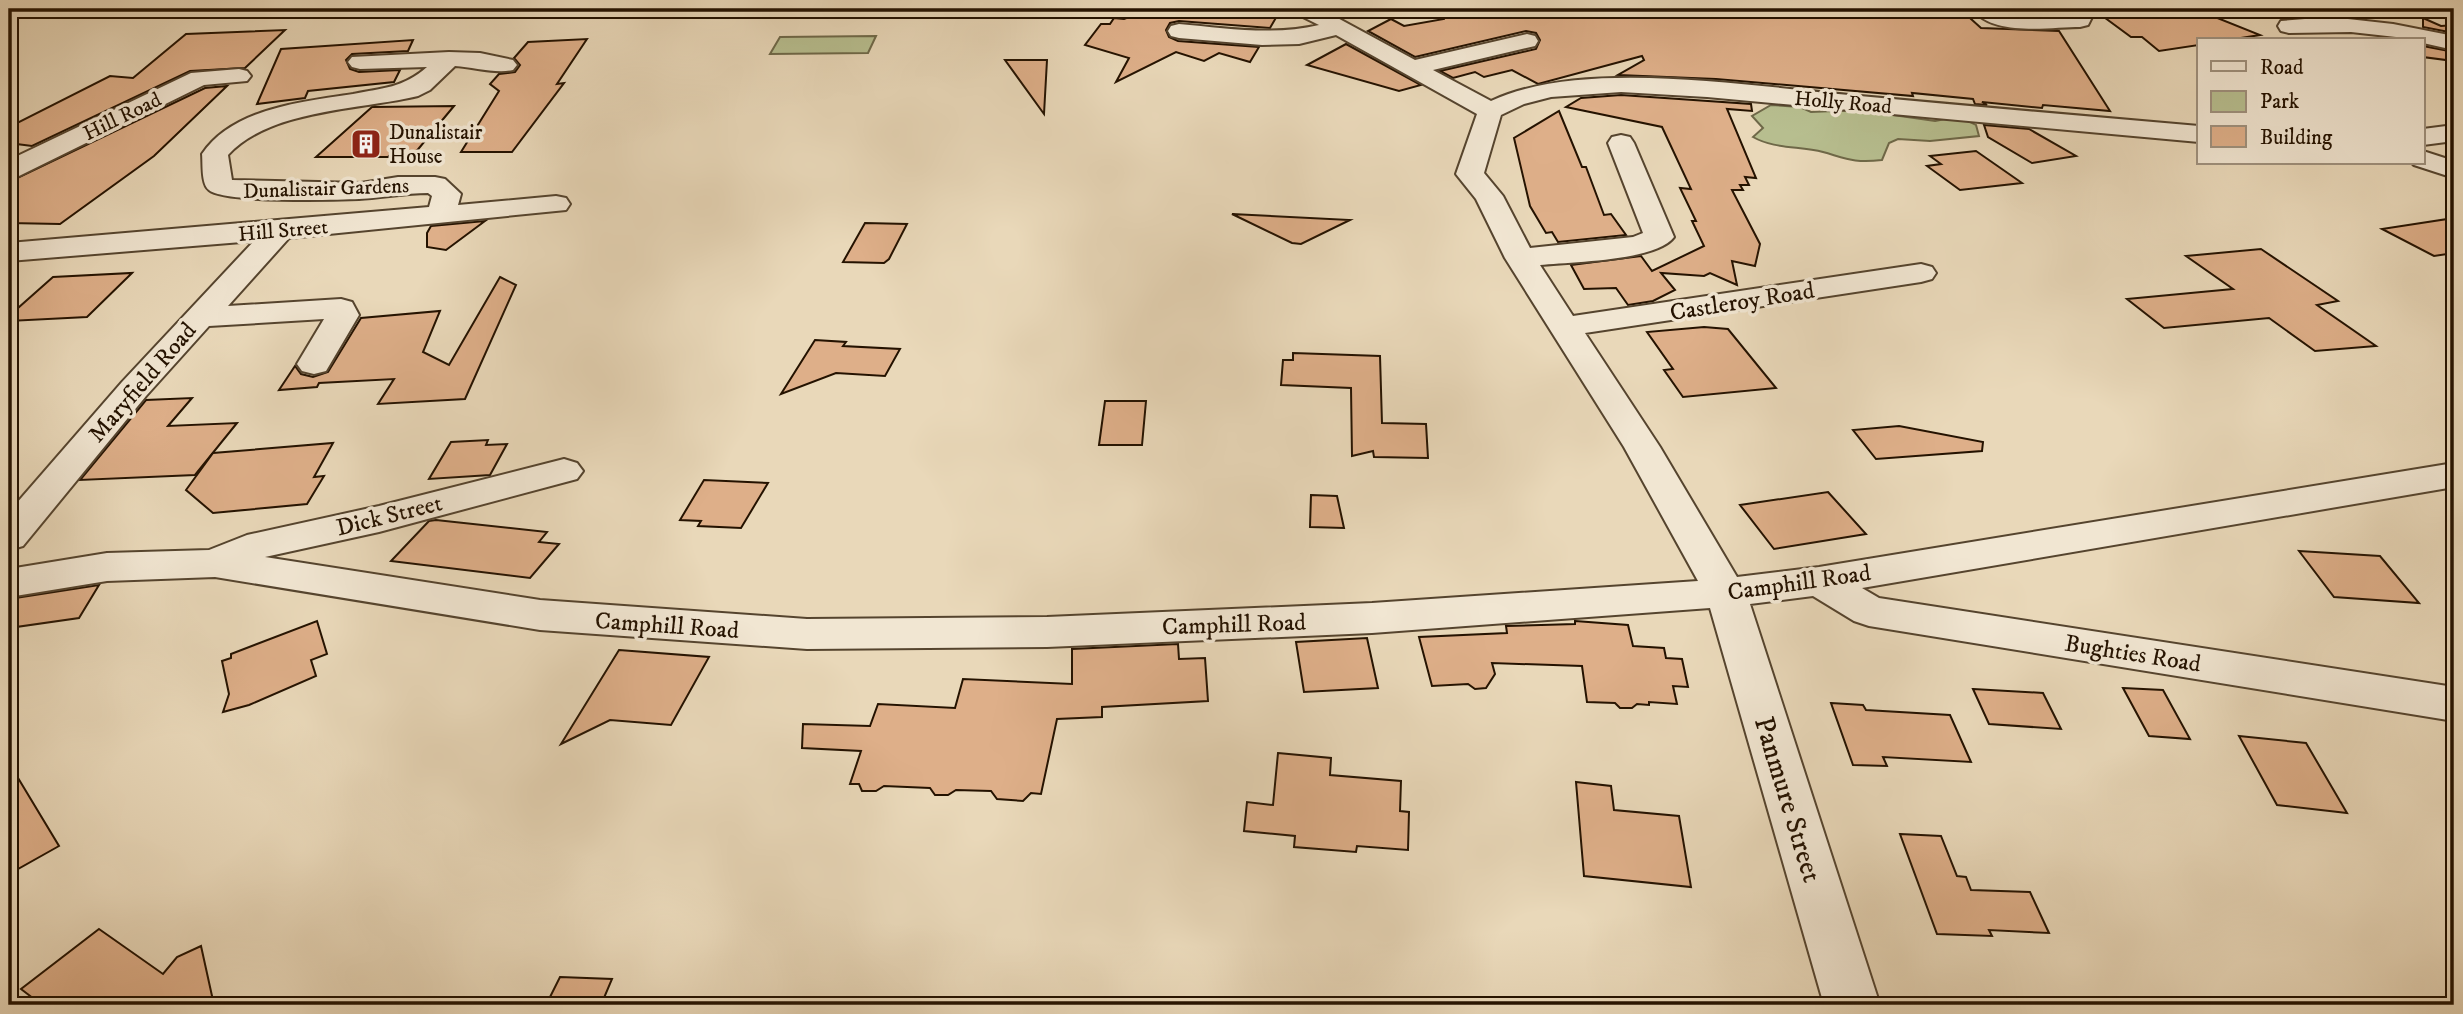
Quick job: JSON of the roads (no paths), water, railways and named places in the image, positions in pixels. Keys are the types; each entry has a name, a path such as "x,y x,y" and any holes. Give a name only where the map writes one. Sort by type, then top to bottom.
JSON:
{"street":[{"path":"1984,9 1992,16 2012,20 2080,20 2082,15 2074,9"},
{"path":"1309,11 1490,111 1470,174 1489,197 1520,258 1642,447 1727,593"},
{"path":"2289,26 2310,23 2362,26 2454,43"},
{"path":"1179,31 1299,37 1336,28"},
{"path":"1474,35 1497,48"},
{"path":"1411,68 1527,41"},
{"path":"360,62 449,59 480,60 505,65"},
{"name":"Dunalistair Gardens","path":"441,215 447,194 435,185 398,185 361,191 232,190 219,185 215,154 237,132 265,121 310,109 409,91 421,85 449,59"},
{"name":"Hill Road","path":"9,169 199,78 239,76"},
{"name":"Holly Road","path":"1490,111 1515,99 1550,90 1621,85 1707,89 2197,134"},
{"path":"2424,137 2454,133"},
{"path":"1520,258 1639,245 1659,237 1621,143"},
{"path":"2424,159 2454,170"},
{"name":"Hill Street","path":"9,252 556,204"},
{"name":"Maryfield Road","path":"9,537 199,317 280,230"},
{"name":"Castleroy Road","path":"1563,327 1921,273"},
{"path":"199,317 341,309 344,315 314,364"},
{"name":"Dick Street","path":"215,563 247,548 379,519 564,471"},
{"name":"Camphill Road","path":"9,583 107,567 215,563 540,615 807,634 1047,632 1345,619 1727,593 1819,581 2454,475"},
{"name":"Bughties Road","path":"1819,581 1869,611 2454,704"},
{"name":"Panmure Street","path":"1727,593 1852,1005"}],"place":[{"name":"Dunalistair House","path":"366,144"}]}
